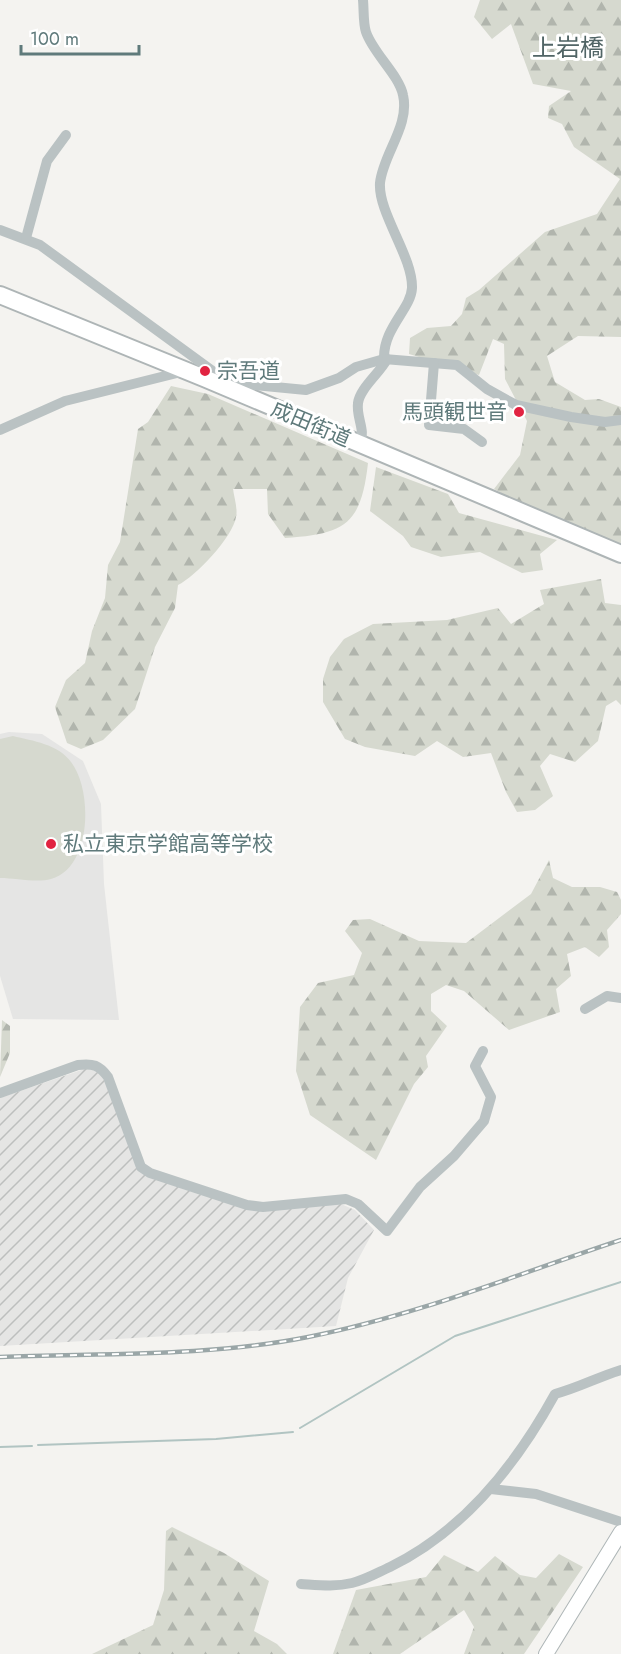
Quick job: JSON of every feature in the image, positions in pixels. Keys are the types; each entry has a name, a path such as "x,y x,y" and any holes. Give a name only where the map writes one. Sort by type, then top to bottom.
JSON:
{"highway":[{"name":"成田街道","path":"0,295 187,371 209,375 360,445 621,554"}],"main road":[{"path":"546,1654 621,1532"}],"street":[{"path":"360,445 364,434 358,404 363,391 386,359 390,332 408,301 412,288 401,246 382,199 380,182 400,123 403,93 365,31 363,0"},
{"path":"26,238 47,161 66,135"},
{"path":"0,230 40,245 209,375 244,384 306,390 339,378 356,367 386,359 457,365 487,389 516,405 583,419 605,422 621,420"},
{"path":"434,363 429,425 464,429 482,442"},
{"path":"0,430 64,401 187,371"},
{"path":"585,1009 607,996 621,998"},
{"path":"0,1093 78,1065 91,1063 100,1067 108,1077 141,1167 150,1173 263,1207 346,1199 358,1204 387,1231 420,1186 454,1156 484,1121 491,1097 475,1066 483,1051"},
{"path":"301,1584 337,1586 353,1583 409,1558 448,1530 492,1489 539,1423 555,1394 582,1387 599,1377 621,1370"},
{"path":"492,1489 536,1494 621,1522"}],"shaded area":[{"name":"私立東京学館高等学校","path":"9,732 42,734 83,761 101,804 104,884 119,1020 13,1019 0,976 0,734"},
{"path":"90,1067 102,1073 138,1167 252,1209 341,1204 355,1210 374,1230 348,1278 336,1326 0,1346 0,1098"}],"green space":[{"path":"480,0 621,0 621,337 578,336 547,356 555,382 585,400 599,399 621,407 621,548 545,518 494,489 520,455 527,421 505,379 504,344 493,339 479,375 409,354 410,338 427,328 451,326 462,314 466,298 479,290 545,232 597,214 620,179 574,147 562,124 548,118 549,106 571,91 533,84 511,24 492,39 474,17"},
{"path":"171,386 208,394 368,463 365,484 361,500 354,513 336,529 285,538 268,514 267,489 233,489 237,510 233,525 212,556 194,574 178,585 175,608 155,647 135,709 103,740 81,749 67,743 55,707 66,680 85,663 92,631 105,598 108,565 120,542 138,429 148,422"},
{"path":"376,467 448,494 459,513 557,540 540,554 543,570 522,573 480,552 441,557 411,547 403,536 370,511"},
{"path":"601,579 605,603 621,605 621,705 616,700 606,706 598,741 575,762 550,754 540,766 553,796 535,810 517,812 506,792 491,753 463,757 437,741 415,756 365,747 345,739 323,702 323,679 330,657 344,639 373,624 447,620 498,608 511,624 544,604 540,590"},
{"path":"13,736 45,744 66,756 78,775 83,791 85,827 81,845 75,860 65,872 51,879 0,878 0,739"},
{"path":"549,860 553,878 572,887 600,887 617,892 621,900 621,914 607,930 609,947 599,957 585,947 567,954 571,976 556,989 560,1012 509,1030 464,991 446,985 431,994 431,1011 447,1026 426,1056 428,1067 414,1084 376,1160 310,1115 296,1071 300,1007 318,983 354,975 362,953 345,931 353,920 370,919 419,941 466,943 531,894"},
{"path":"2,1020 10,1026 10,1053 0,1077"},
{"path":"172,1527 224,1553 269,1581 254,1631 277,1644 287,1654 92,1654 153,1625 164,1590 166,1531"},
{"path":"559,1554 583,1567 524,1654 464,1654 474,1627 464,1610 400,1654 333,1654 356,1590 426,1577 444,1555 478,1572 495,1556 520,1575 536,1578"}],"waterway":[{"path":"300,1428 455,1336 621,1282"},
{"path":"38,1445 216,1439 293,1432"},
{"path":"0,1447 32,1446"}],"railway":[{"path":"0,1357 193,1351 308,1337 427,1306 621,1240"}],"place":[{"name":"宗吾道","path":"205,371"},
{"name":"馬頭観世音","path":"519,412"},
{"name":"私立東京学館高等学校","path":"51,844"}],"district":[{"name":"上岩橋","path":"568,48"}]}
